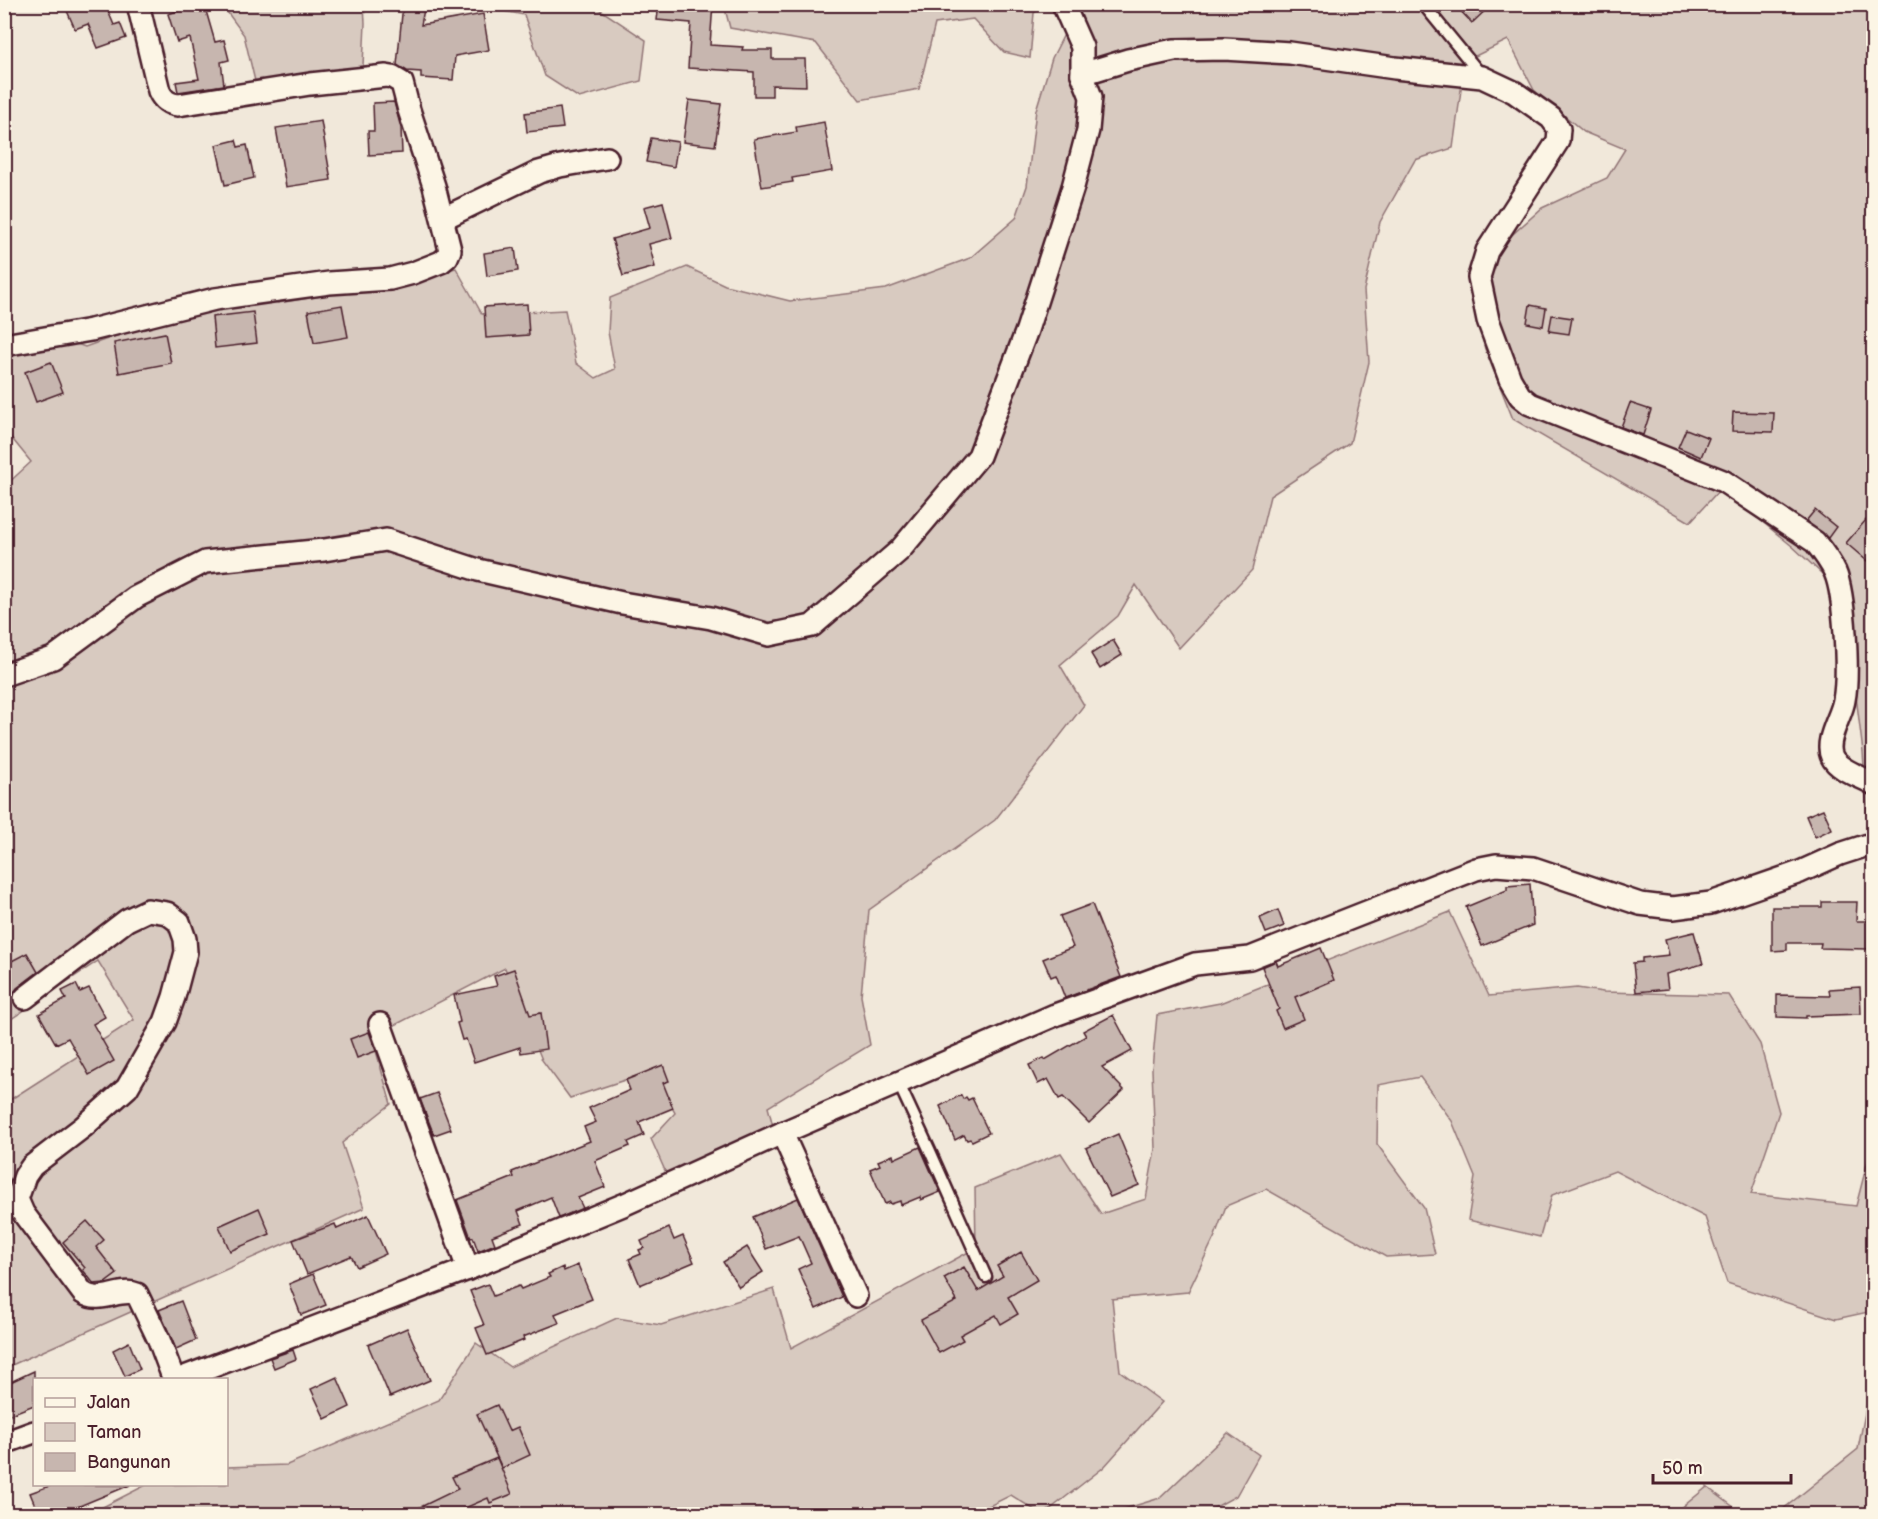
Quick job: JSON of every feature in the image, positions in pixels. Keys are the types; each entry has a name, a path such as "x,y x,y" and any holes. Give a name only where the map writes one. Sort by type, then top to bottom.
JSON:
{"street":[{"path":"4,345 91,330 214,299 329,283 390,279 432,267 447,257 450,250 444,218 409,111 404,87 399,80 387,76 310,84 232,98 171,104 159,91 138,4"},
{"path":"4,675 53,658 136,597 205,562 324,550 386,540 478,570 622,603 711,618 769,635 812,626 900,550 979,456 1028,330 1073,187 1088,130 1091,97 1082,74 1082,47 1063,4"},
{"path":"1082,74 1128,60 1174,50 1224,49 1290,53 1395,68 1482,77 1514,92 1551,118 1559,129 1560,135 1553,150 1497,236 1481,266 1479,277 1486,310 1510,379 1520,396 1530,404 1723,481 1815,542 1827,555 1836,573 1840,590 1846,674 1842,713 1830,748 1832,756 1840,765 1874,784"},
{"path":"444,218 539,172 608,158"},
{"path":"180,1378 468,1269 622,1205 898,1082 1077,1007 1195,964 1250,958 1476,869 1496,865 1533,868 1640,904 1673,908 1711,903 1874,843"},
{"path":"25,998 127,920 148,910 167,913 179,922 185,939 186,952 174,997 165,1022 127,1088 83,1127 32,1166 20,1186 17,1199 23,1214 88,1297 105,1298 129,1292 137,1294 174,1378"},
{"path":"380,1024 468,1269"},
{"path":"782,1133 856,1296"},
{"path":"4,1443 33,1432"}],"lane":[{"path":"1423,4 1482,77"},
{"path":"898,1082 986,1277"}],"green space":[{"path":"724,4 1044,5 1034,13 1030,58 1004,52 973,19 935,24 919,89 860,100 816,43 730,28"},
{"path":"222,5 364,5 362,86 259,98 244,35"},
{"path":"472,5 595,5 646,40 641,81 579,98 545,76 524,15"},
{"path":"1094,5 1873,5 1873,897 1863,752 1847,624 1834,585 1792,546 1721,488 1690,522 1513,419 1485,349 1472,295 1475,268 1542,208 1607,178 1625,149 1584,132 1534,90 1508,40 1465,61 1453,148 1415,160 1380,222 1364,290 1369,362 1350,443 1270,496 1252,570 1179,648 1136,585 1118,616 1060,665 1084,705 995,820 869,910 861,996 870,1045 768,1107 776,1137 670,1182 651,1139 675,1113 652,1071 570,1098 542,1060 505,968 372,1037 391,1104 342,1143 364,1208 5,1368 5,1103 134,1020 98,961 5,1023 4,487 31,462 5,430 4,342 34,329 85,347 181,313 224,285 278,303 360,290 456,268 482,314 565,310 576,363 596,378 615,369 608,332 610,298 687,267 725,285 790,301 886,289 970,258 1016,218 1027,186 1036,110 1052,58 1075,13"},
{"path":"1450,912 1489,996 1577,988 1603,992 1729,995 1760,1044 1779,1112 1751,1194 1856,1206 1873,1141 1873,1311 1836,1319 1727,1283 1705,1217 1615,1171 1552,1195 1540,1237 1468,1220 1475,1177 1452,1121 1420,1077 1378,1085 1377,1144 1424,1208 1435,1254 1386,1257 1266,1189 1226,1206 1215,1236 1188,1292 1112,1299 1120,1371 1162,1402 1104,1467 1044,1514 1011,1495 973,1514 89,1514 144,1486 228,1486 228,1467 287,1465 439,1400 476,1343 510,1367 617,1318 661,1325 774,1289 791,1348 976,1248 975,1188 1061,1153 1101,1214 1146,1199 1155,1149 1152,1069 1157,1015 1220,1003"},
{"path":"1873,1372 1873,1514 1777,1514 1858,1449"},
{"path":"1228,1433 1259,1455 1236,1496 1203,1514 1108,1514 1160,1498"},
{"path":"1707,1487 1743,1514 1674,1514"}],"building":[{"path":"64,4 105,4 114,25 120,23 126,38 98,48 88,24 75,29"},
{"path":"204,4 215,42 224,40 229,60 221,62 224,85 178,92 176,82 199,79 190,38 177,42 168,14"},
{"path":"403,4 425,4 421,25 483,14 489,50 455,56 453,80 421,78 421,72 407,71 397,65"},
{"path":"659,4 713,4 710,45 743,47 742,50 772,50 772,59 805,59 806,86 772,85 772,96 754,96 754,72 688,68 691,23 657,20"},
{"path":"1454,4 1492,4 1472,23"},
{"path":"689,100 721,104 715,146 683,142"},
{"path":"394,102 401,128 402,153 369,155 368,131 374,131 373,103"},
{"path":"560,108 563,128 527,132 525,113"},
{"path":"321,121 331,180 286,187 276,128"},
{"path":"824,122 832,171 792,178 793,182 762,187 754,139 797,132 796,127"},
{"path":"651,138 678,142 674,167 646,162"},
{"path":"236,140 238,147 247,145 254,178 225,185 216,145"},
{"path":"663,202 672,238 649,244 655,267 623,276 612,239 650,228 644,207"},
{"path":"515,248 518,271 487,276 484,253"},
{"path":"527,304 529,335 486,338 484,307"},
{"path":"342,305 348,337 314,343 308,311"},
{"path":"1530,305 1546,308 1543,326 1527,323"},
{"path":"253,312 257,343 215,348 212,317"},
{"path":"1552,315 1572,318 1569,334 1549,331"},
{"path":"165,333 171,363 119,373 114,343"},
{"path":"51,362 63,392 36,402 25,372"},
{"path":"1630,403 1651,410 1643,435 1621,427"},
{"path":"1733,412 1774,413 1773,432 1732,431"},
{"path":"1686,429 1709,438 1701,457 1678,447"},
{"path":"1815,510 1836,527 1828,538 1806,521"},
{"path":"1866,520 1874,527 1874,553 1867,561 1846,543"},
{"path":"1113,640 1122,655 1100,669 1091,654"},
{"path":"1823,809 1832,829 1815,837 1806,816"},
{"path":"1530,884 1533,925 1482,946 1466,907 1507,890 1507,886"},
{"path":"1822,902 1857,902 1856,921 1869,921 1868,949 1820,948 1821,943 1787,943 1787,950 1772,951 1772,907 1822,907"},
{"path":"1092,904 1121,977 1065,998 1056,975 1051,977 1043,959 1073,947 1060,916"},
{"path":"1278,910 1284,926 1266,933 1260,918"},
{"path":"1694,932 1703,964 1666,974 1668,989 1636,992 1633,963 1642,962 1642,958 1669,955 1665,939"},
{"path":"1321,948 1334,980 1295,997 1304,1019 1283,1028 1276,1011 1279,1009 1262,967 1276,961 1278,966"},
{"path":"27,953 38,972 4,999 4,965"},
{"path":"514,969 530,1015 541,1013 546,1049 521,1053 520,1047 474,1062 466,1039 462,1040 457,1023 460,1022 454,995 497,986 494,976"},
{"path":"76,984 80,992 89,988 105,1017 93,1024 114,1061 89,1075 68,1038 56,1044 39,1014 66,999 62,991"},
{"path":"1860,987 1861,1014 1806,1016 1806,1018 1777,1017 1777,995 1830,996 1829,989"},
{"path":"1113,1015 1132,1051 1102,1067 1124,1090 1089,1123 1063,1097 1059,1099 1048,1079 1038,1084 1029,1065 1044,1058 1045,1060 1086,1036 1083,1031"},
{"path":"369,1032 376,1051 357,1058 350,1039"},
{"path":"663,1065 669,1081 663,1083 673,1108 639,1122 644,1135 628,1142 630,1146 595,1161 605,1187 578,1198 583,1208 559,1218 551,1197 518,1211 523,1224 492,1236 495,1244 478,1251 457,1200 514,1177 512,1172 590,1141 584,1127 596,1122 589,1108 630,1090 626,1080"},
{"path":"437,1093 451,1129 434,1135 420,1099"},
{"path":"961,1095 963,1099 972,1098 989,1133 972,1141 967,1140 964,1135 955,1140 940,1106"},
{"path":"1118,1134 1139,1185 1110,1197 1086,1148"},
{"path":"920,1147 940,1192 901,1205 900,1201 885,1204 870,1169 880,1165 878,1161 893,1155 894,1159"},
{"path":"798,1198 842,1297 816,1309 798,1269 811,1263 799,1236 766,1249 753,1217"},
{"path":"259,1208 270,1234 230,1251 219,1226"},
{"path":"368,1215 386,1254 357,1267 351,1256 307,1274 293,1240 335,1224 337,1229"},
{"path":"87,1221 104,1240 96,1247 117,1274 105,1283 94,1284 83,1270 85,1268 63,1242"},
{"path":"669,1228 674,1240 683,1236 694,1262 640,1285 629,1259 641,1254 639,1250 644,1248 641,1241"},
{"path":"747,1247 763,1272 739,1287 723,1262"},
{"path":"1021,1252 1037,1280 1008,1297 1018,1314 1001,1324 996,1315 960,1335 963,1340 939,1353 921,1320 957,1301 944,1278 964,1267 978,1291 1003,1276 997,1266"},
{"path":"578,1265 592,1299 555,1314 559,1323 523,1337 524,1340 487,1355 476,1328 484,1325 470,1291 488,1284 493,1296 519,1286 521,1289 550,1277 548,1274 563,1267 564,1271"},
{"path":"313,1274 326,1305 301,1315 289,1284"},
{"path":"181,1301 196,1340 176,1349 159,1310"},
{"path":"407,1328 430,1380 390,1397 368,1345"},
{"path":"129,1342 140,1369 125,1376 113,1350"},
{"path":"293,1350 296,1359 274,1368 270,1358"},
{"path":"34,1371 33,1405 4,1417 4,1385"},
{"path":"337,1377 350,1407 325,1419 311,1389"},
{"path":"497,1405 509,1431 518,1427 530,1455 502,1468 477,1414"},
{"path":"497,1458 512,1494 490,1503 488,1498 449,1515 404,1515 458,1489 452,1477"},
{"path":"49,1486 128,1486 58,1515 39,1515 30,1493"}]}
